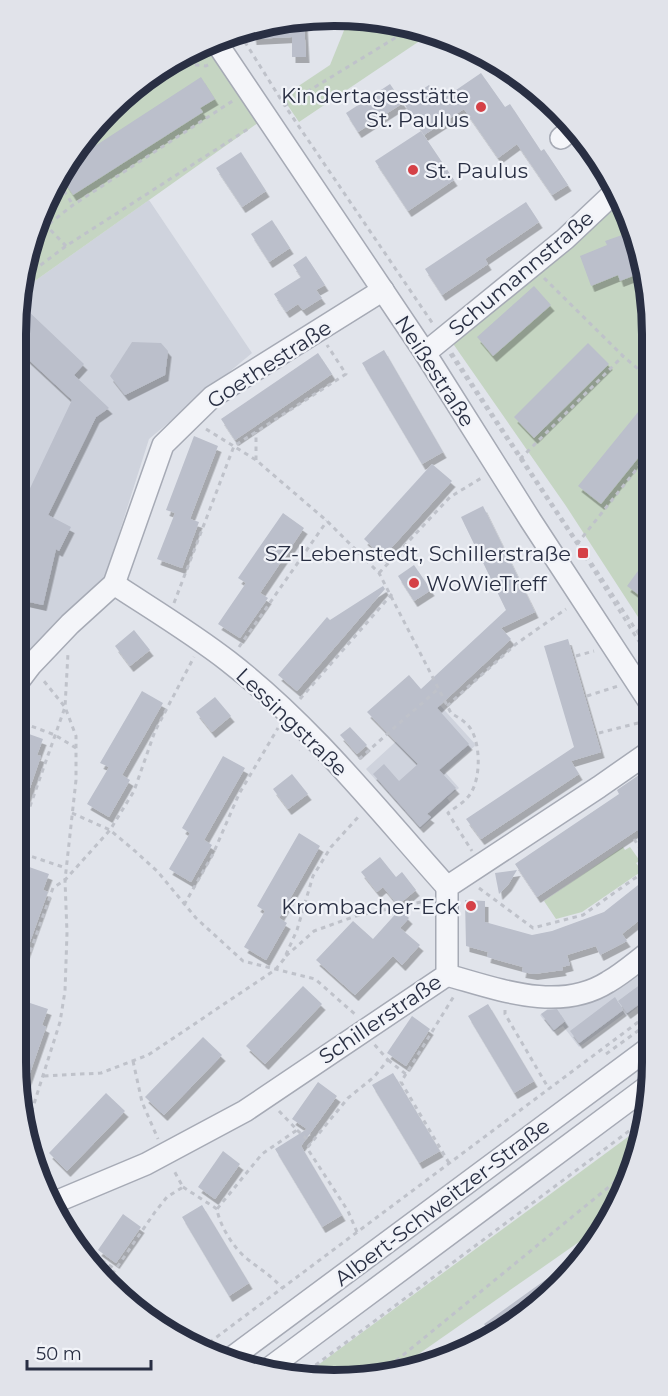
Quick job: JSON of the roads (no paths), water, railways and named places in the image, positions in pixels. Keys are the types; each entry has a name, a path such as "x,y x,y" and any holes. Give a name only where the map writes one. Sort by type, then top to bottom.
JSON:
{"street":[{"name":"Neißestraße","path":"220,48 383,290 436,344 531,522 642,704"},
{"name":"Schumannstraße","path":"436,344 565,239 610,196"},
{"name":"Goethestraße","path":"26,672 70,624 114,584 163,445 212,397 383,290"},
{"name":"Lessingstraße","path":"114,584 229,662 287,713 372,803 459,882"},
{"path":"459,882 642,757"},
{"name":"Schillerstraße","path":"58,1201 146,1164 245,1111 366,1029 456,977 459,882"},
{"path":"456,977 524,995 561,998 607,983 642,957"},
{"name":"Albert-Schweitzer-Straße","path":"236,1354 642,1053"},
{"name":"Albert-Schweitzer-Straße","path":"274,1365 641,1091"}],"place":[{"name":"Kindertagesstätte St. Paulus","path":"481,107"},
{"name":"St. Paulus","path":"413,170"},
{"name":"SZ-Lebenstedt, Schillerstraße","path":"583,553"},
{"name":"WoWieTreff","path":"414,583"},
{"name":"Krombacher-Eck","path":"471,906"}]}
